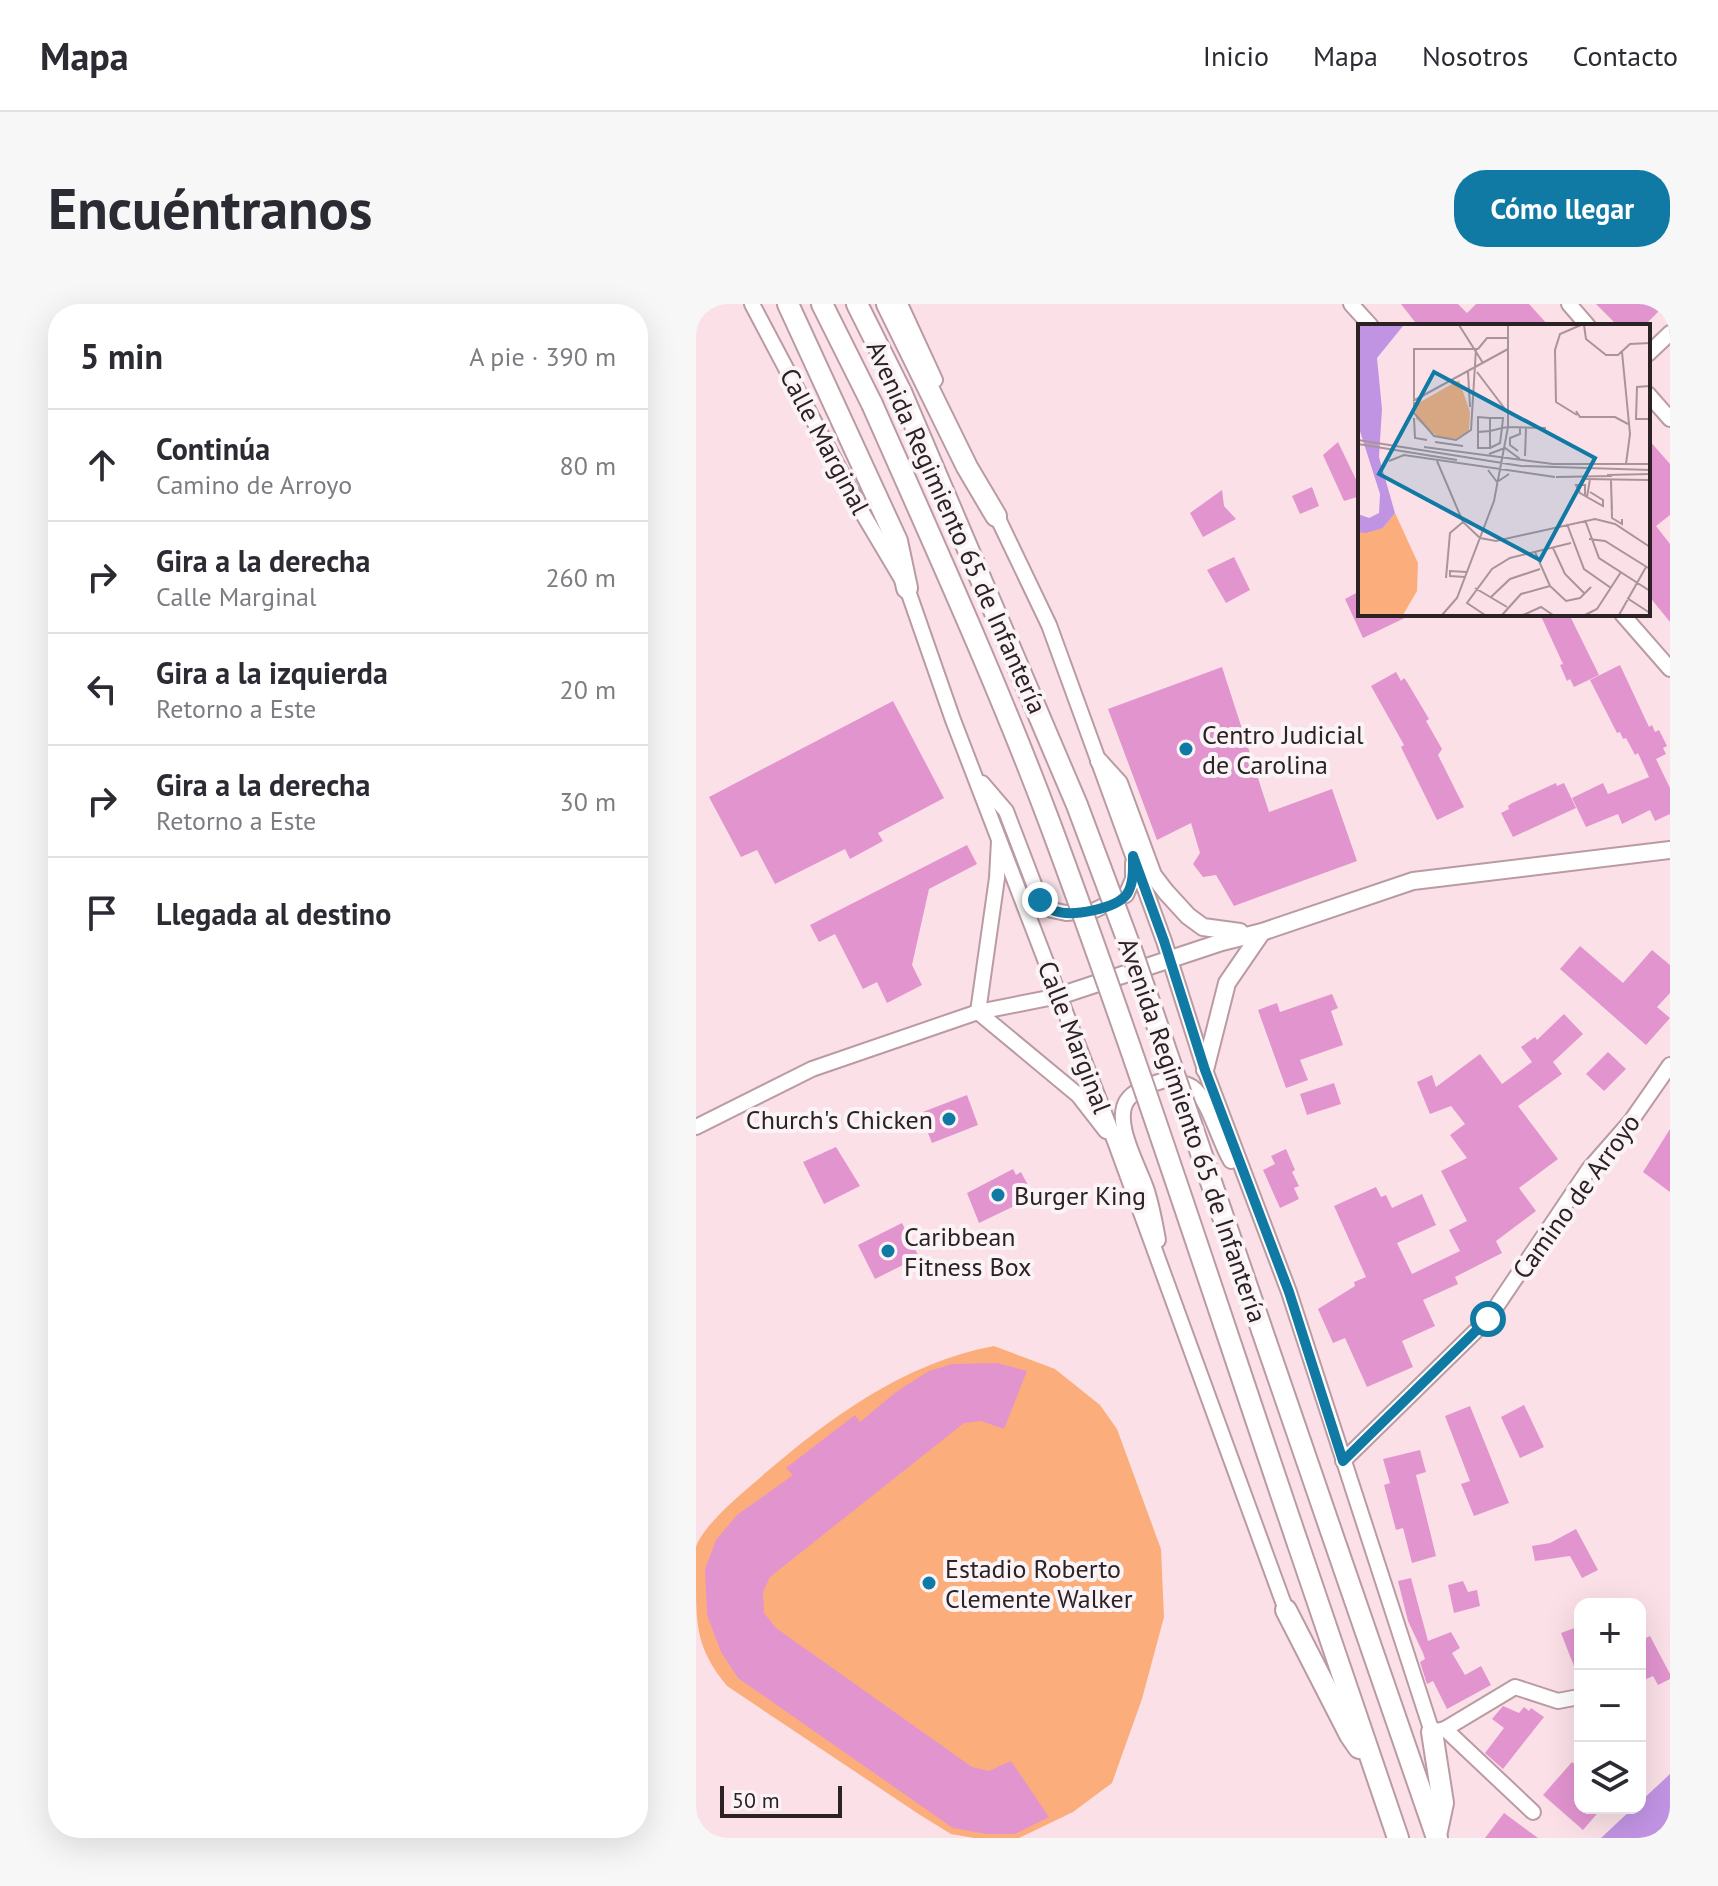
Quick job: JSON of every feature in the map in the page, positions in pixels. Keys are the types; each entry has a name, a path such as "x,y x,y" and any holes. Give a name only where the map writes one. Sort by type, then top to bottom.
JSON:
{"main road":[{"path":"788,304 897,541 907,588"},
{"name":"Avenida Regimiento 65 de Infantería","path":"822,304 872,404 973,636 1047,818 1101,962 1398,1838"},
{"name":"Avenida Regimiento 65 de Infantería","path":"857,304 901,392 1083,819 1138,966 1437,1837"},
{"path":"887,304 967,467 996,516"},
{"path":"1286,1610 1350,1735 1376,1771"},
{"path":"1437,1837 1443,1803 1438,1731"}],"street":[{"name":"Calle Marginal","path":"752,304 863,514 907,588 1116,1144 1286,1610"},
{"path":"900,304 1049,625 1170,961 1205,1070 1289,1292 1343,1461 1438,1731 1533,1812"},
{"path":"1351,304 1369,324"},
{"path":"1569,304 1586,324"},
{"path":"1650,352 1670,333"},
{"path":"1650,396 1670,419"},
{"path":"1624,616 1670,669"},
{"path":"1099,761 1119,783 1153,875 1188,916 1203,927 1219,931 1262,932"},
{"path":"975,773 1006,811 1040,900 1052,910 1066,913 1093,911 1126,895 1133,879 1133,856"},
{"path":"978,1012 997,878 999,836"},
{"path":"696,1127 812,1069 978,1012 1059,996 1413,881 1670,850"},
{"path":"1205,1070 1227,983 1262,932"},
{"path":"978,1012 1078,1095 1116,1144"},
{"name":"Camino de Arroyo","path":"1343,1461 1488,1319 1589,1169 1631,1121 1670,1065"},
{"path":"1161,1268 1155,1223 1146,1189 1124,1133 1121,1111 1128,1099 1138,1091 1168,1079 1193,1088 1204,1104 1221,1144 1247,1185"},
{"path":"1438,1731 1515,1687 1558,1701 1574,1698"}],"shaded area":[{"name":"Estadio Roberto Clemente Walker","path":"994,1346 1055,1369 1100,1405 1117,1429 1161,1549 1164,1617 1142,1699 1112,1783 1073,1812 1019,1838 974,1838 951,1834 727,1686 704,1648 696,1610 696,1547 711,1523 742,1493 803,1442 862,1400 925,1367"},
{"path":"1670,1774 1670,1838 1601,1838 1627,1814 1646,1814 1646,1796"}],"building":[{"path":"1401,304 1458,304 1467,313 1476,304 1529,304 1547,324 1416,324"},
{"path":"1596,304 1666,304 1646,324 1616,324"},
{"path":"1650,441 1670,464 1670,515 1656,526 1670,544 1670,622 1650,597"},
{"path":"1338,442 1358,484 1358,497 1344,501 1323,455"},
{"path":"1312,487 1319,506 1300,514 1292,496"},
{"path":"1222,490 1224,506 1236,519 1203,537 1190,513"},
{"path":"1234,557 1250,590 1226,603 1207,570"},
{"path":"1358,592 1358,616 1409,616 1363,638 1345,599"},
{"path":"1541,616 1570,616 1599,675 1574,687 1570,679 1567,681 1560,665 1563,664"},
{"path":"1620,665 1649,727 1652,725 1655,732 1659,730 1667,746 1663,748 1666,754 1656,759 1670,788 1670,814 1655,821 1650,810 1622,824 1618,814 1586,827 1572,798 1603,783 1608,794 1649,777 1638,753 1635,755 1626,738 1617,733 1590,680"},
{"name":"Centro Judicial de Carolina","path":"1222,667 1269,812 1332,789 1357,861 1234,906 1216,875 1203,877 1193,864 1200,853 1191,823 1157,840 1108,709"},
{"path":"1396,672 1401,681 1404,678 1407,682 1429,719 1426,721 1442,749 1438,755 1464,807 1437,820 1401,747 1404,745 1371,686"},
{"path":"893,701 944,798 878,833 883,841 850,859 845,849 775,884 757,850 741,857 709,797"},
{"path":"1556,783 1557,786 1564,783 1576,808 1513,837 1501,813 1509,809 1512,803"},
{"path":"967,845 977,864 929,889 912,965 922,985 887,1003 877,982 863,989 835,934 819,942 810,925"},
{"path":"1580,946 1623,983 1652,950 1670,965 1670,993 1657,1007 1670,1018 1646,1045 1560,969"},
{"path":"1332,994 1338,1008 1331,1011 1343,1045 1300,1060 1308,1080 1286,1088 1258,1010 1277,1003 1280,1012"},
{"path":"1564,1014 1583,1034 1553,1062 1562,1074 1518,1106 1558,1159 1519,1188 1536,1211 1496,1241 1502,1253 1455,1277 1458,1284 1423,1300 1435,1326 1402,1341 1413,1367 1367,1387 1345,1338 1333,1343 1318,1309 1355,1286 1354,1282 1366,1277 1334,1206 1376,1187 1381,1197 1386,1195 1392,1208 1422,1194 1436,1225 1397,1243 1412,1274 1460,1251 1449,1230 1467,1221 1441,1171 1467,1158 1450,1135 1465,1124 1451,1106 1430,1114 1417,1082 1432,1075 1436,1087 1480,1054 1502,1084 1532,1062 1521,1047 1535,1037 1537,1040"},
{"path":"1608,1052 1626,1069 1604,1091 1586,1074"},
{"path":"1334,1083 1341,1104 1307,1115 1300,1094"},
{"name":"Church's Chicken","path":"967,1095 978,1125 932,1143 920,1113"},
{"path":"1670,1129 1670,1192 1643,1172"},
{"path":"836,1147 860,1186 824,1204 803,1162"},
{"path":"1286,1149 1295,1170 1292,1172 1299,1186 1294,1188 1299,1199 1280,1208 1263,1170 1275,1164 1271,1156"},
{"name":"Burger King","path":"1013,1169 1016,1175 1021,1172 1032,1193 1025,1197 1027,1200 979,1223 967,1193"},
{"name":"Caribbean Fitness Box","path":"902,1223 919,1257 875,1279 858,1245"},
{"path":"997,1363 1027,1371 1004,1429 981,1421 964,1423 770,1577 763,1592 764,1613 776,1628 972,1767 989,1771 1011,1761 1049,1817 1015,1834 987,1834 953,1828 738,1678 721,1652 707,1615 705,1569 716,1540 737,1515 793,1475 786,1468 855,1415 860,1422 896,1392 929,1371 952,1364"},
{"path":"1524,1405 1544,1447 1520,1458 1501,1417"},
{"path":"1470,1406 1509,1503 1474,1516 1461,1484 1470,1481 1445,1416"},
{"path":"1420,1450 1426,1472 1416,1475 1436,1556 1412,1563 1403,1528 1396,1530 1384,1485 1390,1483 1383,1459"},
{"path":"1576,1529 1598,1570 1582,1578 1570,1556 1535,1561 1532,1546 1550,1543"},
{"path":"1411,1578 1428,1641 1451,1632 1460,1648 1452,1653 1465,1675 1481,1666 1491,1685 1447,1709 1433,1681 1427,1684 1420,1662 1425,1659 1408,1621 1398,1581"},
{"path":"1463,1581 1468,1592 1477,1590 1480,1606 1454,1613 1448,1585"},
{"path":"1574,1628 1574,1666 1561,1633"},
{"path":"1650,1636 1670,1674 1670,1679 1658,1685 1653,1676 1646,1679 1646,1638"},
{"path":"1503,1706 1519,1713 1524,1707 1529,1711 1531,1708 1544,1717 1503,1769 1485,1753 1504,1728 1492,1719"},
{"path":"1572,1762 1574,1814 1597,1814 1583,1830 1543,1795"},
{"path":"1504,1813 1538,1838 1485,1838"}],"place":[{"name":"Centro Judicial de Carolina","path":"1186,749"},
{"name":"Church's Chicken","path":"949,1119"},
{"name":"Burger King","path":"998,1195"},
{"name":"Caribbean Fitness Box","path":"888,1251"},
{"name":"Estadio Roberto Clemente Walker","path":"929,1583"}],"route":[{"path":"1040,900 1052,910 1066,913 1093,911 1110,905 1126,895 1133,879 1133,856 1205,1070 1289,1292 1343,1461 1488,1319"}]}
